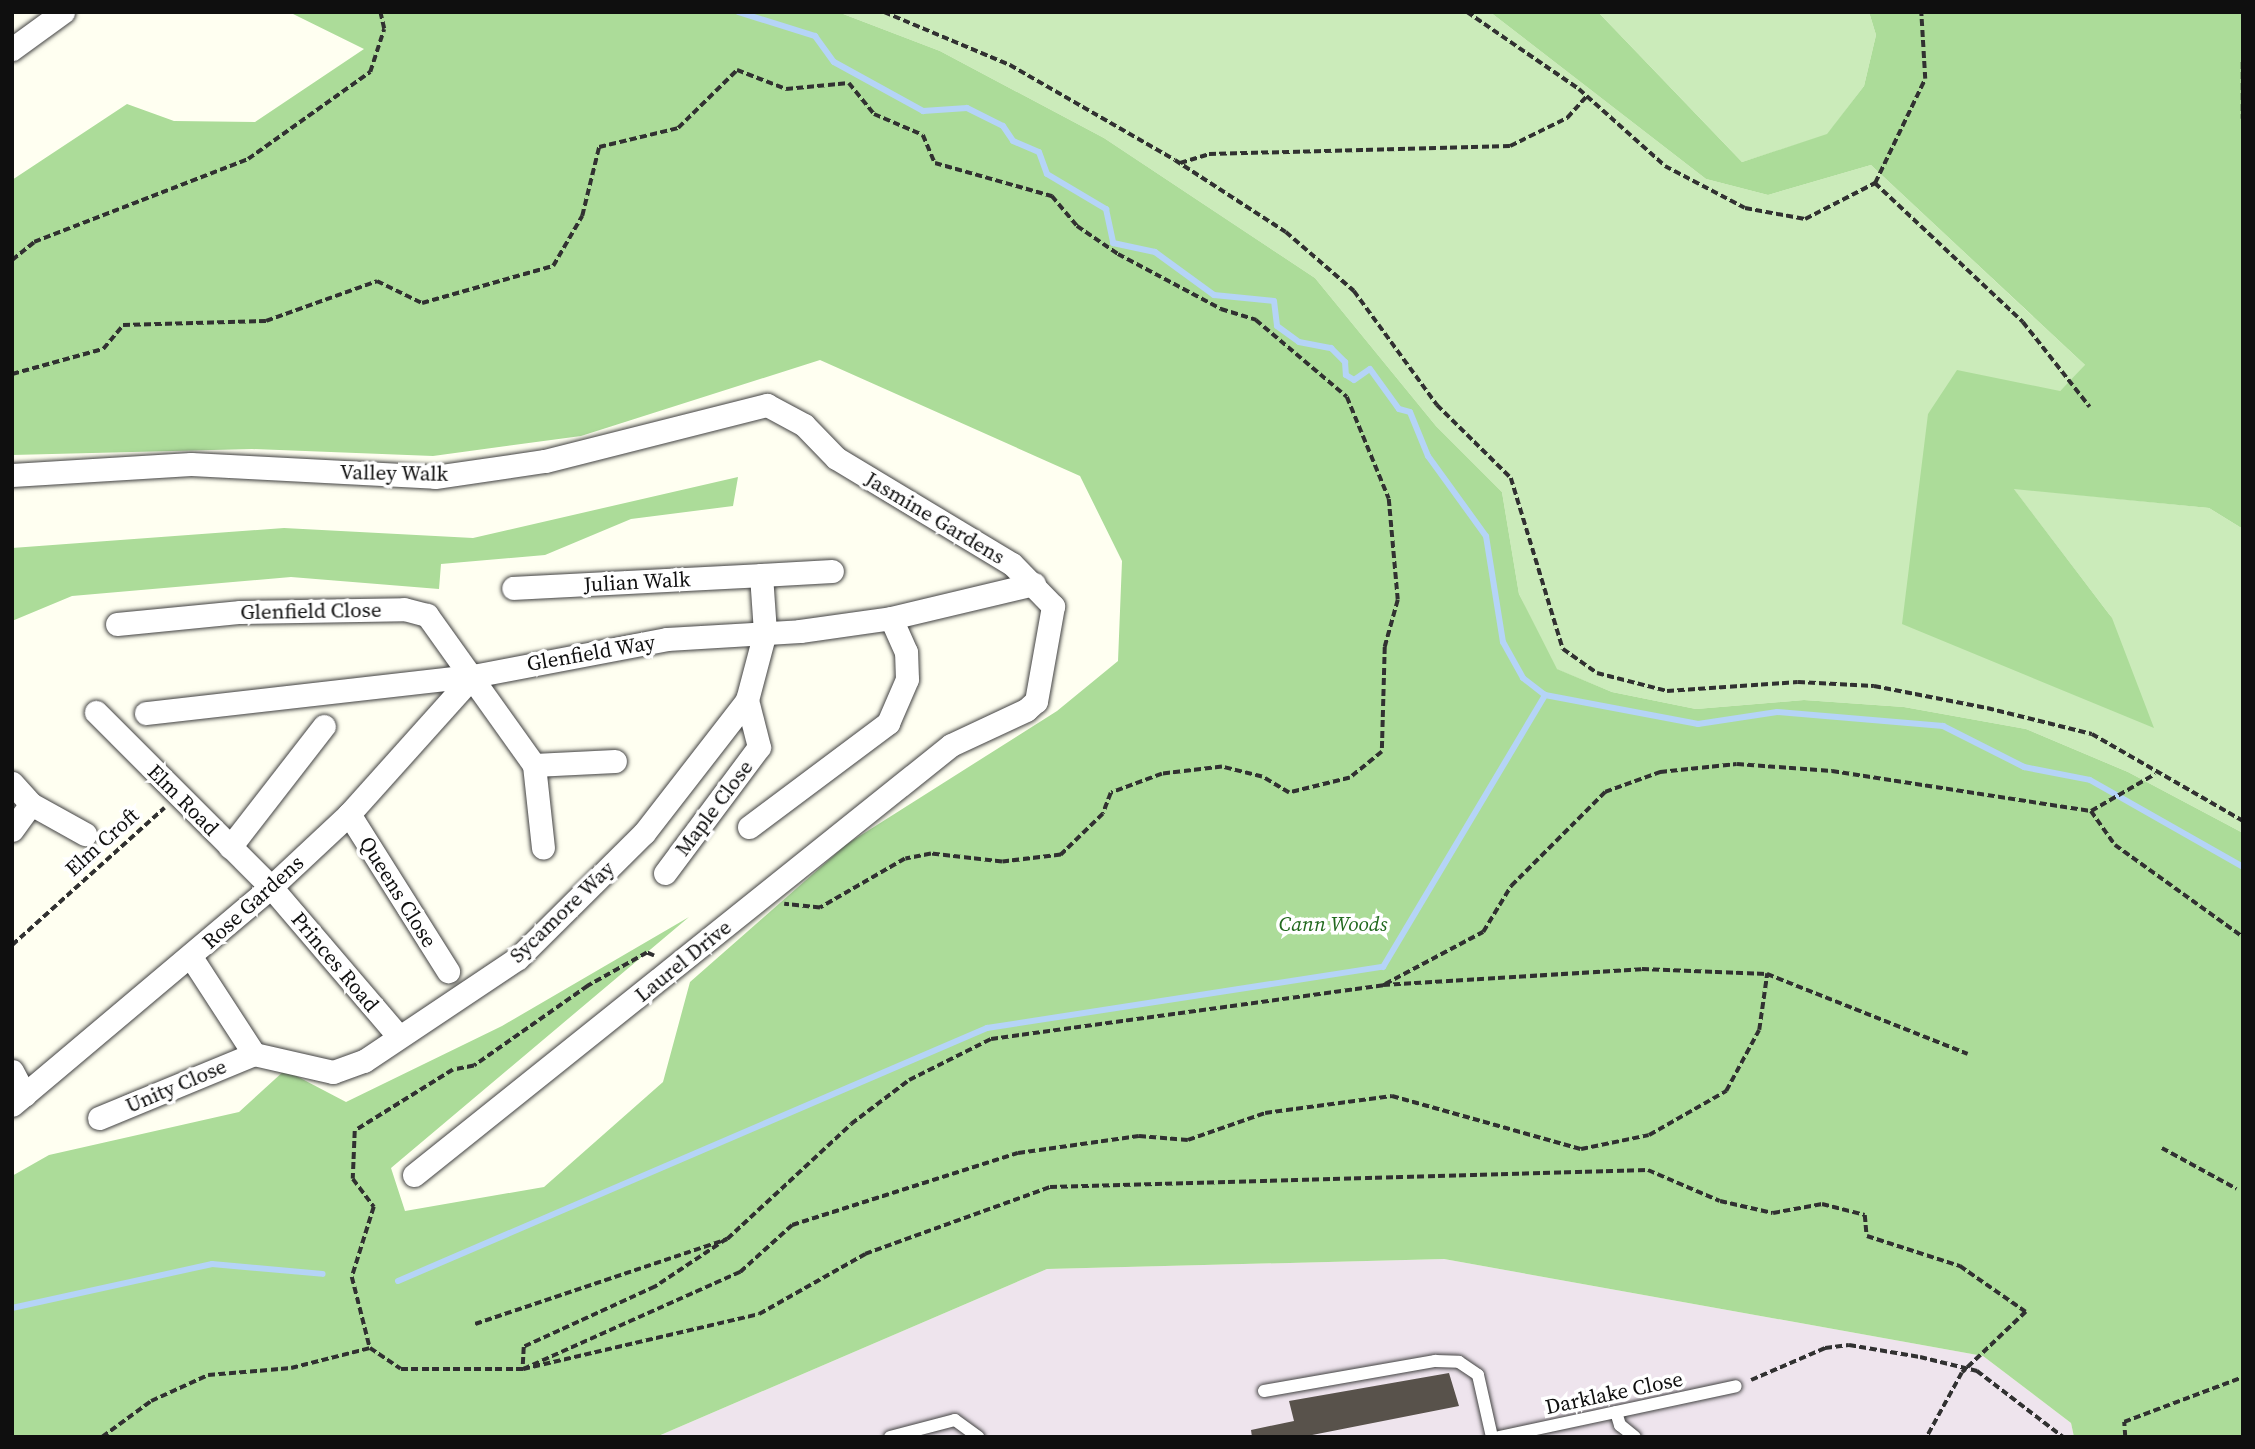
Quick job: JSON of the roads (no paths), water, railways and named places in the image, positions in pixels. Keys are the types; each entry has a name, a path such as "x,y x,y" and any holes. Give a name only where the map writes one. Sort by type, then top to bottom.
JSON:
{"street":[{"path":"12,49 63,12"},
{"name":"Valley Walk","path":"12,475 191,464 435,477 545,461 767,405 804,425"},
{"name":"Jasmine Gardens","path":"804,425 836,458 956,526 1034,584 1053,606 1036,701"},
{"name":"Julian Walk","path":"513,588 832,571"},
{"path":"761,575 765,632"},
{"name":"Glenfield Way","path":"146,713 473,676 667,639 765,632 891,618 1034,584"},
{"name":"Glenfield Close","path":"117,624 240,612 404,610 427,615 534,765"},
{"path":"749,827 888,723 907,679 906,652 891,618"},
{"name":"Sycamore Way","path":"254,1054 334,1072 399,1037 518,958 644,833 747,700 765,632"},
{"name":"Rose Gardens","path":"19,1100 271,887 349,814 473,676"},
{"name":"Maple Close","path":"665,873 759,747 747,700"},
{"name":"Laurel Drive","path":"414,1175 951,745 1036,701"},
{"name":"Elm Road","path":"96,712 271,887"},
{"path":"230,847 324,726"},
{"path":"543,848 534,765 615,761"},
{"path":"12,783 31,804 85,834"},
{"path":"12,830 31,804"},
{"name":"Queens Close","path":"349,814 448,971"},
{"name":"Princes Road","path":"271,887 399,1037"},
{"path":"191,957 254,1054"},
{"name":"Unity Close","path":"99,1118 254,1054"},
{"path":"12,1071 19,1100"}],"lane":[{"path":"1264,1391 1459,1362 1478,1375 1493,1437"},
{"name":"Darklake Close","path":"1499,1437 1736,1387"},
{"path":"1616,1412 1635,1437"},
{"path":"890,1437 955,1420 978,1437"}],"waterway":[{"path":"738,12 815,36 834,62 923,111 967,108 1003,126 1013,141 1039,152 1047,174 1106,209 1113,243 1155,252 1214,295 1274,301 1277,326 1299,342 1331,348 1345,362 1346,375 1354,380 1370,369 1399,409 1410,412 1428,456 1486,536 1503,642 1523,678 1545,695 1698,724 1777,712 1943,726 2024,767 2090,780 2243,867"},
{"path":"398,1281 987,1028 1383,967 1545,695"},
{"path":"12,1308 212,1264 323,1274"}],"park label":[{"name":"Cann Woods","path":"1333,924"}]}
